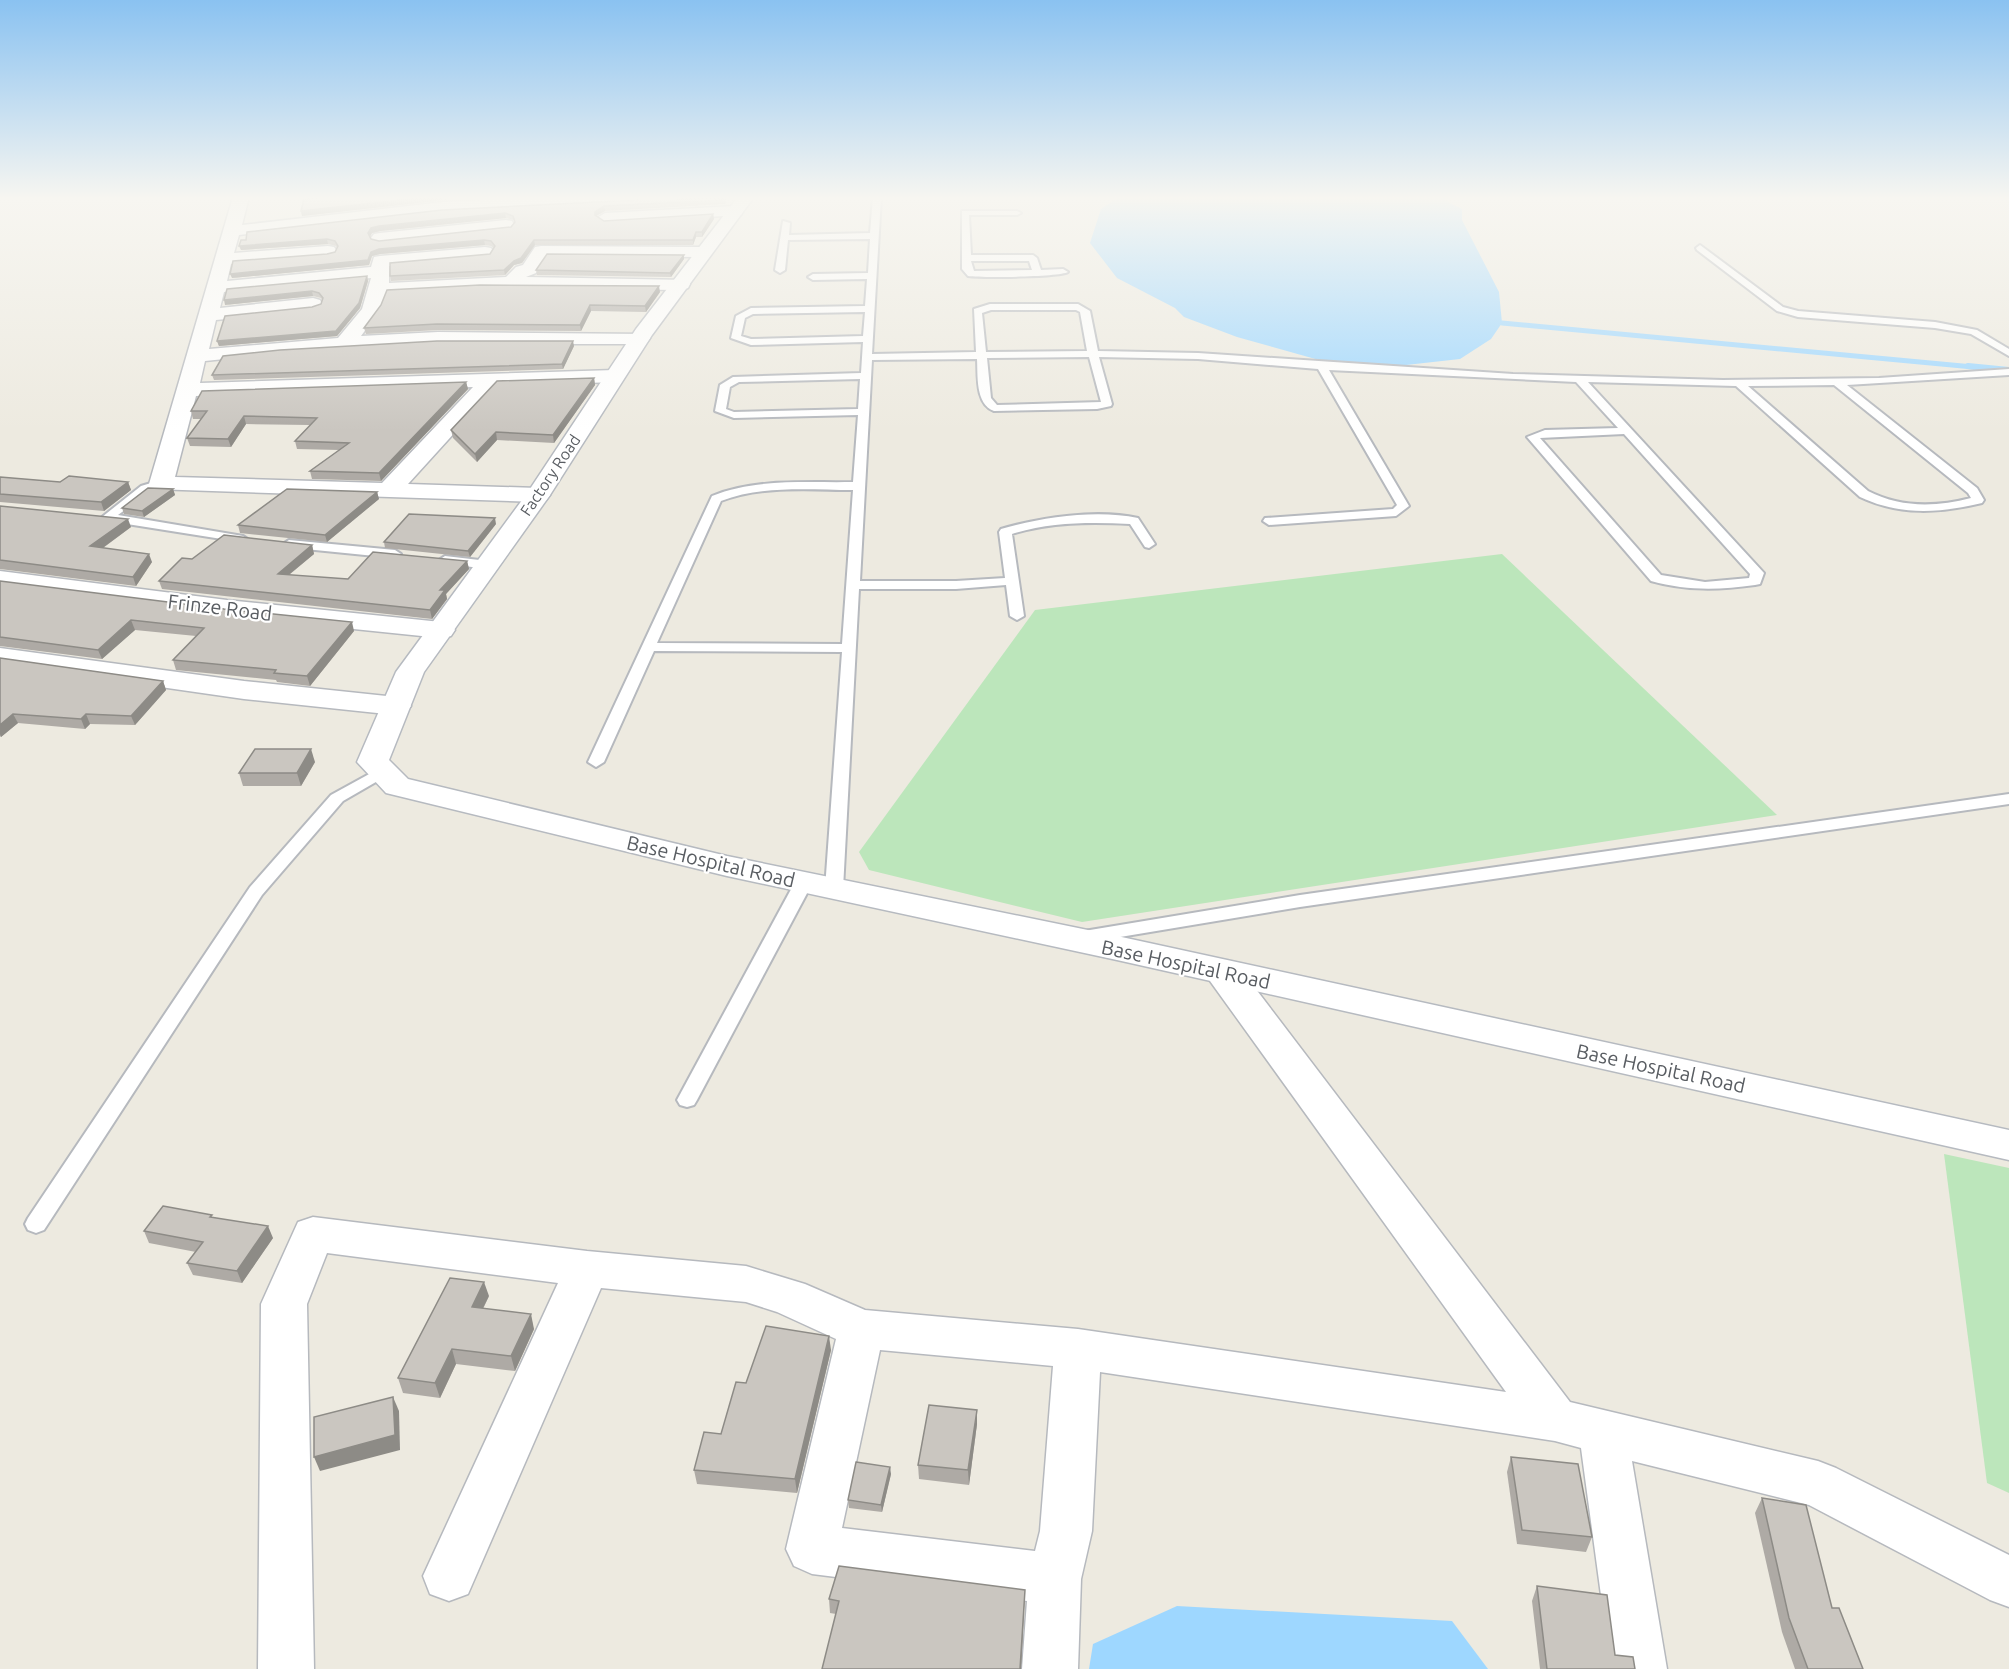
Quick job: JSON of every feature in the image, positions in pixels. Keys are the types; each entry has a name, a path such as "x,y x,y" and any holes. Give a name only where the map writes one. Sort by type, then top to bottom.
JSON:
{"street":[{"path":"220,275 161,483 538,495"},
{"path":"217,287 369,275"},
{"path":"344,343 372,310 380,275"},
{"path":"397,275 512,281 681,284"},
{"path":"512,281 518,275"},
{"name":"Factory Road","path":"377,767 396,706 410,672 538,495 615,376 642,325 687,275"},
{"path":"209,315 313,304"},
{"path":"365,319 389,319"},
{"path":"435,319 494,319"},
{"path":"198,356 344,343 642,325"},
{"path":"188,390 615,376"},
{"path":"389,490 492,380"},
{"name":"Frinze Road","path":"0,579 227,608 441,630"},
{"path":"0,656 244,690 396,706"},
{"name":"Base Hospital Road","path":"377,767 397,786 819,885 2009,1145"},
{"path":"1223,972 1555,1420"},
{"path":"285,1669 284,1304 313,1234 587,1269 746,1284 789,1297 861,1329 1078,1349 1555,1420 1818,1484 2009,1582"},
{"path":"449,1576 587,1269"},
{"path":"861,1329 812,1549 1055,1579"},
{"path":"1050,1669 1055,1579 1066,1531 1078,1349"},
{"path":"1603,1432 1639,1669"}],"lane":[{"path":"1735,275 1780,309 1798,314 1935,325 1974,332 2009,353"},
{"path":"687,1100 819,885 849,648 872,276 813,277"},
{"path":"990,307 1078,307 1085,311 1093,354 1107,404 994,408 986,398 982,355 977,311 990,307"},
{"path":"868,339 752,342 736,338 741,316 751,311 870,309"},
{"path":"867,357 1093,354 1197,356 1322,366 1579,379 1739,383 1880,381 2007,372"},
{"path":"1269,521 1396,512 1403,506 1322,366"},
{"path":"864,411 734,415 720,411 725,385 737,380 866,376"},
{"path":"1579,379 1627,431 1758,573 1755,581 1724,585 1680,585 1656,578 1533,437 1545,433 1627,431"},
{"path":"1739,383 1864,494 1879,502 1900,507 1933,508 1978,500 1973,491 1837,382"},
{"path":"161,483 145,489 102,517 251,541"},
{"path":"596,762 716,498 726,493 746,489 859,486"},
{"path":"1017,616 1005,532 1024,525 1101,518 1134,521 1149,544"},
{"path":"274,543 412,556"},
{"path":"434,558 488,565"},
{"path":"853,585 956,585 1012,581"},
{"path":"648,647 849,648"},
{"path":"36,1224 256,891 337,798 377,767"},
{"path":"1071,939 1312,899 2009,799"}],"green space":[{"path":"1502,554 1777,815 1082,922 869,870 859,852 1035,610"},
{"path":"1944,1154 2009,1168 2009,1493 1987,1483"}],"water":[{"path":"1115,275 1490,275 1499,292 1502,323 1491,339 1460,359 1397,366 1319,360 1237,337 1184,317 1175,308"},
{"path":"1177,1606 1452,1621 1488,1669 1089,1669 1093,1644"}],"building":[{"path":"367,276 359,303 336,331 217,341 225,316 312,307 321,304 323,298 319,293 312,291 224,300 227,289"},
{"path":"480,285 659,286 645,306 590,305 580,325 437,324 364,328 381,305 387,290"},
{"path":"437,341 573,341 562,364 212,375 223,356 280,350"},
{"path":"594,378 553,435 496,432 475,454 451,430 497,381"},
{"path":"466,382 379,473 310,471 349,443 295,441 317,418 244,416 228,439 187,438 207,411 191,411 202,391"},
{"path":"69,476 128,482 101,502 0,494 0,477 60,482"},
{"path":"148,488 173,489 142,511 122,508"},
{"path":"287,489 377,492 325,535 238,525"},
{"path":"0,506 128,519 90,546 149,554 133,577 0,560"},
{"path":"409,514 495,518 468,551 384,542"},
{"path":"224,535 312,545 278,574 348,579 373,552 467,561 440,590 445,590 430,610 159,581 182,558 192,559"},
{"path":"0,581 224,609 352,622 307,676 274,673 276,670 173,660 204,628 131,620 98,650 0,637"},
{"path":"0,658 163,681 131,716 86,714 81,719 13,714 0,725"},
{"path":"255,749 311,749 297,773 239,773"},
{"path":"163,1206 212,1215 210,1217 268,1226 237,1271 187,1263 203,1242 144,1231"},
{"path":"450,1278 484,1282 472,1307 531,1314 511,1356 452,1349 435,1383 398,1378"},
{"path":"766,1326 829,1336 795,1479 694,1470 704,1432 721,1434 736,1382 746,1383"},
{"path":"393,1397 395,1435 314,1457 314,1417"},
{"path":"929,1405 977,1410 968,1470 918,1465"},
{"path":"1511,1457 1578,1464 1592,1537 1522,1530"},
{"path":"856,1462 890,1467 881,1505 848,1500"},
{"path":"1762,1498 1806,1505 1832,1608 1839,1608 1863,1669 1808,1669 1789,1618"},
{"path":"839,1566 1025,1590 1020,1669 822,1669 839,1601 829,1599"},
{"path":"1537,1586 1607,1595 1615,1655 1633,1657 1635,1669 1547,1669"}],"waterway":[{"path":"1502,323 1984,368"},
{"path":"1968,366 2009,370"}]}
